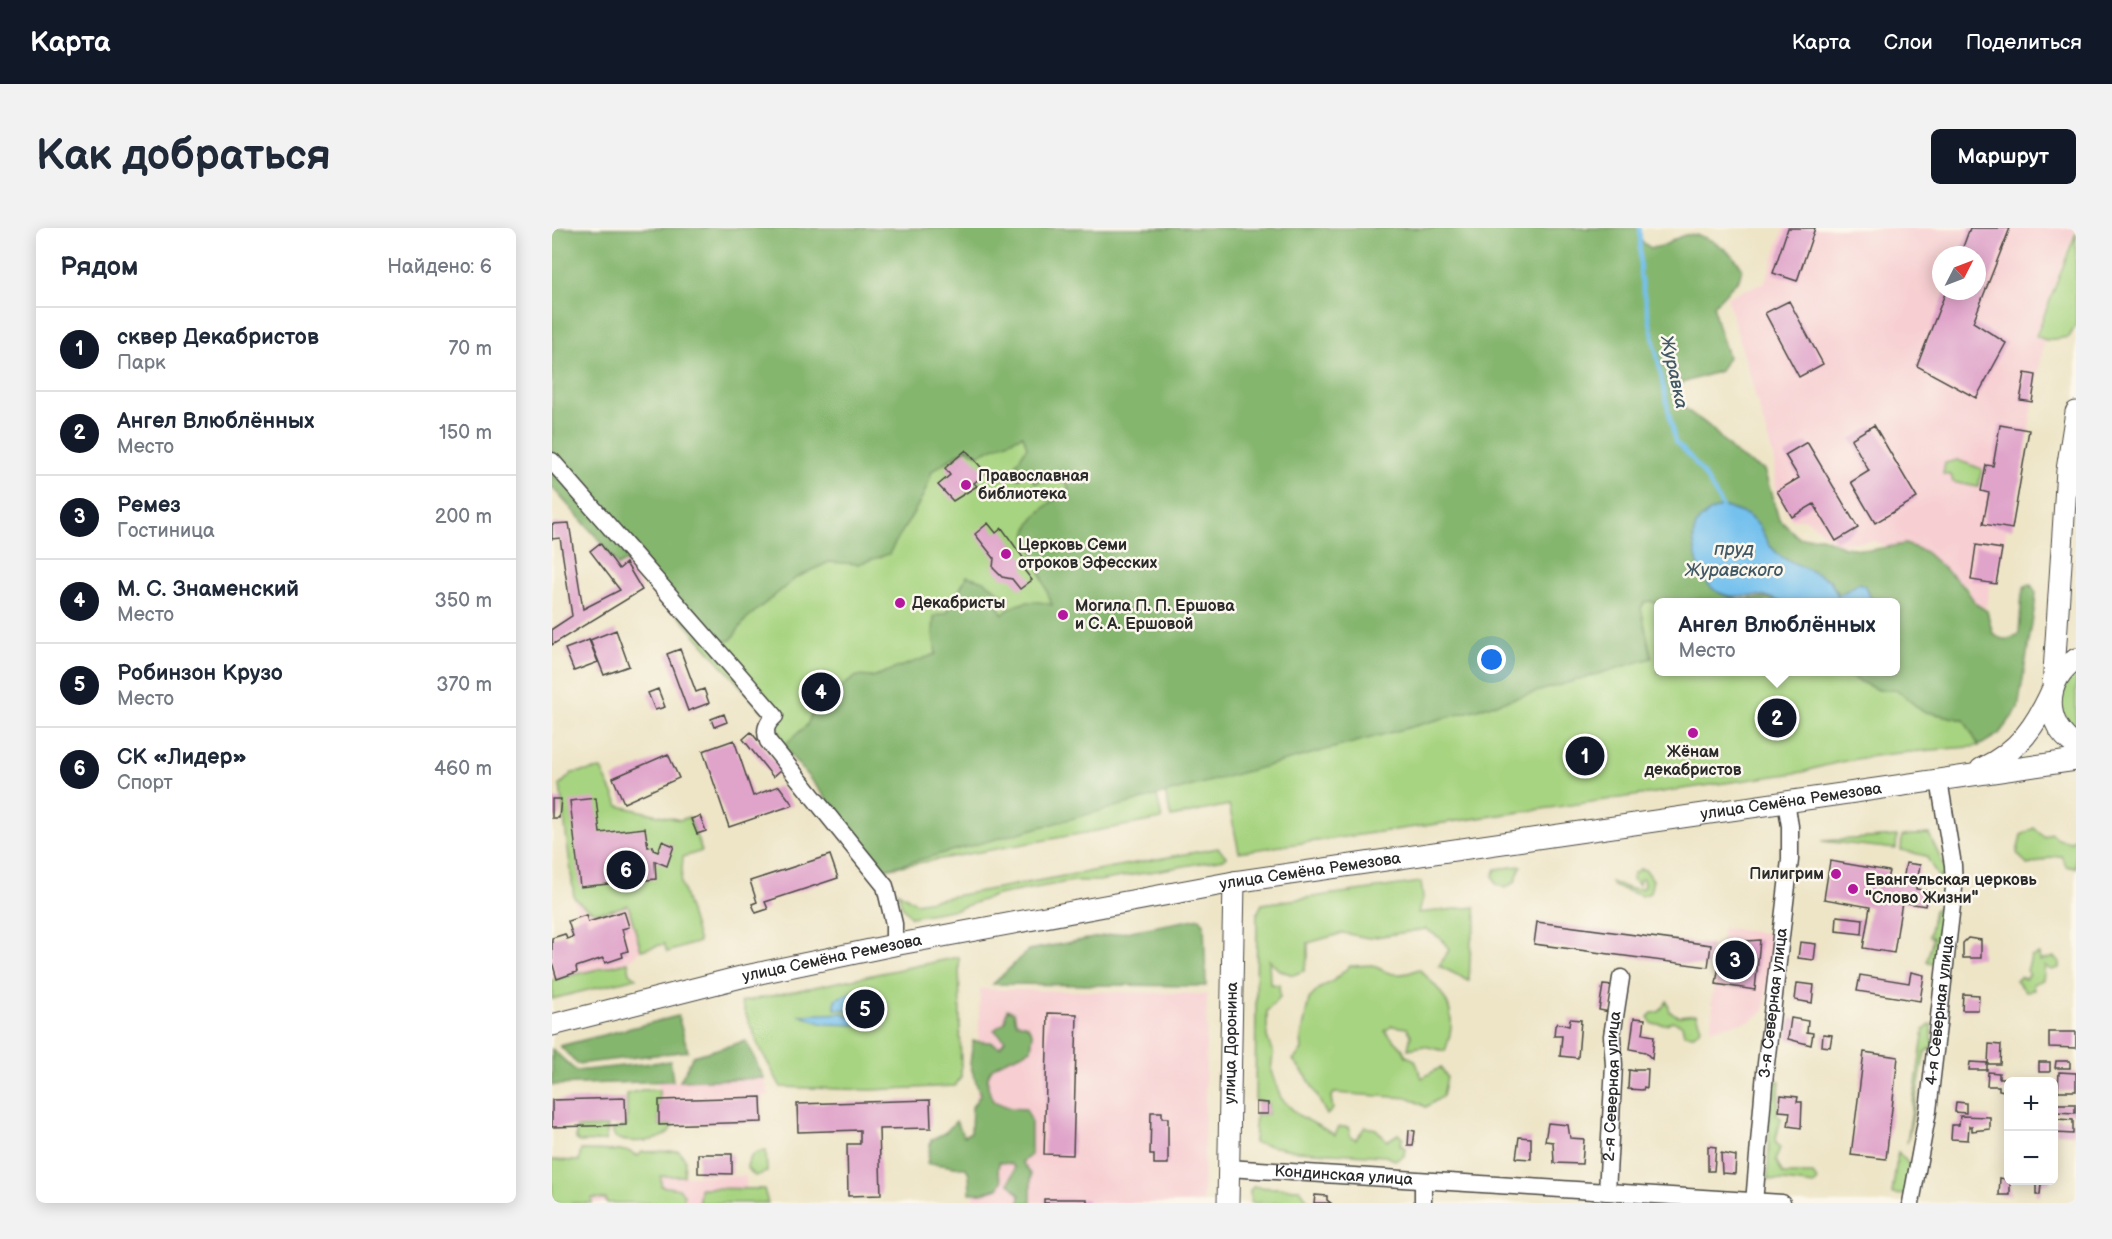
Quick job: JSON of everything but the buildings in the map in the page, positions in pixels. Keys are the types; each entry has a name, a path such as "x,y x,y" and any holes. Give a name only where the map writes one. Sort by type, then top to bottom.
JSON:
{"main road":[{"path":"2076,412 2067,470 2053,688 2050,701 2053,719 2062,735 2076,746"},
{"path":"1946,779 1979,770 2013,750 2035,726 2061,672 2076,659"},
{"name":"улица Семёна Ремезова","path":"552,1025 741,977 894,945 1234,882 2076,760"},
{"name":"улица Доронина","path":"1228,1203 1234,882"}],"street":[{"path":"552,461 775,716 767,724 765,733 768,741 885,886 894,924 894,945"},
{"name":"4-я Северная улица","path":"1911,1203 1928,1111 1954,888 1946,779"},
{"name":"3-я Северная улица","path":"1754,1202 1764,1072 1790,860 1790,826 1786,802"},
{"name":"2-я Северная улица","path":"1607,1192 1614,1065 1612,1036 1621,978"},
{"name":"Кондинская улица","path":"1228,1168 1782,1203"},
{"path":"1423,1181 1423,1203"}],"shaded area":[{"path":"1784,228 2076,228 2034,337 2044,340 2012,529 2007,528 1997,584 1990,584 1986,608 1980,606 1970,595 1970,587 1874,541 1837,543 1806,519 1791,519 1776,492 1774,460 1727,297 1765,282"},
{"path":"574,897 585,909 628,905 641,950 628,962 630,973 636,978 552,999 552,938 565,934 567,939 573,937 578,918"},
{"path":"1723,928 1773,934 1764,1011 1749,1021 1711,1029 1713,1005 1711,1004"},
{"path":"980,989 1207,994 1203,1203 973,1203"},
{"path":"764,1078 769,1095 761,1097 659,1100 658,1082"},
{"path":"658,1176 746,1176 746,1188 764,1189 768,1203 552,1203"}],"green space":[{"path":"552,228 1642,607 1645,602 1651,601 1654,603 1654,676 1848,676 1878,690 1897,690 1922,711 1964,720 1979,746 1868,757 1803,772 1239,852 1229,805 1171,817 1165,792 1157,796 1162,819 885,869 783,746 779,730 773,723 635,566 626,561 618,566 602,543 552,487"},
{"path":"552,228 1639,228 1642,242 1651,248 1665,245 1682,236 1699,236 1707,239 1732,255 1742,268 1739,279 1714,305 1717,325 1728,357 1720,371 1682,383 1677,393 1684,406 1707,424 1740,457 1764,470 1779,519 1799,538 1821,537 1844,547 1870,550 1905,544 1924,551 1964,586 1976,604 1987,611 1993,634 2003,639 2012,638 2019,633 2022,594 2025,586 2031,585 2036,592 2018,709 1999,734 1979,746 1964,720 1922,711 1897,690 1878,690 1848,676 1900,676 1900,598 1871,598 1864,585 1839,596 1830,580 1781,557 1769,545 1759,526 1747,515 1722,506 1693,538 1701,569 1706,578 1719,593 1735,598 1654,598 1654,603 1645,602 1641,608 1652,658 1478,709 885,869 783,746 807,725 815,705 857,676 872,677 936,654 933,634 934,616 947,613 967,576 984,581 1002,594 998,607 1003,614 1020,603 1039,602 1052,605 1027,541 1027,532 1037,515 1069,489 1064,478 1035,483 1029,470 1019,479 1009,475 1027,447 1023,435 978,455 967,448 932,471 919,503 889,554 858,564 829,562 796,578 746,619 731,640 723,642 635,566 626,561 618,566 602,543 552,487"},
{"path":"2076,233 2076,325 2069,337 2046,340 2036,336"},
{"path":"1957,460 1982,469 1978,487 1953,482 1951,475 1943,474 1945,463"},
{"path":"2076,670 2076,736 2059,707 2067,679"},
{"path":"601,769 619,806 680,820 689,817 702,851 683,857 681,883 699,942 667,952 664,944 641,950 628,905 599,912 587,909 574,897 560,785 572,773"},
{"path":"2034,828 2044,837 2051,833 2058,839 2070,842 2076,836 2076,868 2066,866 2061,856 2027,865 2017,853 2021,835"},
{"path":"1929,834 1948,874 1945,889 1926,856 1901,850 1902,836"},
{"path":"1897,836 1896,849 1822,841"},
{"path":"1218,848 1226,856 1224,859 1099,881 1073,881 997,895 957,909 911,917 902,906 898,892 916,903"},
{"path":"1521,866 1515,882 1505,888 1496,884 1493,876 1496,869"},
{"path":"1640,869 1646,870 1653,880 1650,893 1642,896 1613,886 1611,882 1630,889 1641,889 1644,886 1643,879 1639,880 1639,885 1632,879 1634,873"},
{"path":"1421,882 1423,898 1418,913 1475,907 1476,922 1471,941 1469,981 1439,966 1449,950 1442,939 1426,929 1369,938 1343,933 1308,943 1308,957 1304,971 1293,975 1279,970 1269,960 1270,984 1279,985 1280,997 1267,1011 1267,1037 1273,1053 1271,1071 1281,1098 1298,1115 1335,1135 1339,1127 1348,1127 1351,1137 1356,1139 1365,1127 1376,1129 1387,1141 1398,1134 1403,1138 1400,1145 1405,1148 1404,1156 1395,1160 1385,1156 1297,1151 1254,1143 1256,1114 1268,1114 1268,1103 1255,1100 1257,914 1262,904"},
{"path":"1942,906 1933,964 1927,961 1933,938 1929,936 1934,910"},
{"path":"1200,918 1204,924 1206,986 993,984 1029,950"},
{"path":"2039,954 2040,961 2054,957 2059,961 2059,968 2051,970 2045,966 2043,980 2033,984 2034,990 2026,991 2016,981 2020,977 2025,979 2029,974 2027,971 2031,957"},
{"path":"959,957 961,1077 955,1086 871,1090 781,1087 758,1045 741,1002"},
{"path":"628,962 630,973 636,978 552,999 552,980"},
{"path":"1373,965 1396,974 1419,969 1437,988 1448,1006 1451,1026 1445,1051 1424,1046 1408,1049 1411,1035 1407,1028 1392,1026 1385,1031 1402,1048 1406,1056 1415,1060 1422,1078 1441,1067 1447,1077 1443,1096 1426,1107 1410,1098 1334,1093 1331,1098 1333,1109 1327,1115 1307,1077 1293,1060 1302,1050 1301,1038 1309,999 1350,966"},
{"path":"1667,1001 1670,1012 1679,1016 1696,1014 1701,1028 1694,1035 1684,1034 1682,1025 1672,1021 1667,1024 1652,1024 1648,1017 1652,1013 1659,1012"},
{"path":"1007,1009 1014,1012 1016,1022 1027,1025 1033,1034 1031,1049 995,1066 990,1071 988,1088 993,1101 1010,1108 1026,1109 1031,1120 1031,1155 1022,1162 1031,1174 1031,1203 1019,1203 1020,1195 1009,1183 1015,1168 1011,1164 999,1162 998,1171 1002,1181 998,1188 982,1193 970,1193 969,1174 966,1168 927,1164 931,1140 946,1132 956,1121 964,1136 971,1132 972,1107 980,1095 970,1064 973,1041 990,1042 1000,1047 1005,1040 994,1030 1005,1022"},
{"path":"678,1016 688,1051 577,1064 560,1046"},
{"path":"1931,1024 1933,1047 1925,1052 1907,1143 1924,1030"},
{"path":"746,1041 764,1078 680,1081 693,1056"},
{"path":"552,1049 576,1071 670,1061 673,1081 552,1085"},
{"path":"1780,1081 1777,1115 1781,1118 1775,1142 1780,1147 1776,1160 1783,1174 1813,1174 1818,1181 1814,1185 1768,1179 1770,1104 1774,1093 1773,1082"},
{"path":"642,1090 659,1090 659,1125 672,1125 669,1131 657,1139 630,1141 615,1138 612,1130 627,1126 627,1094"},
{"path":"608,1127 605,1141 579,1142 576,1139 576,1128"},
{"path":"581,1150 628,1151 638,1156 642,1152 679,1151 685,1159 684,1176 661,1176 661,1186 680,1189 684,1195 683,1203 606,1203 606,1199 592,1198 592,1203 552,1203 552,1160 579,1161"},
{"path":"766,1150 767,1172 755,1176 747,1168 749,1160 755,1153"},
{"path":"1898,1152 1909,1164 1907,1195 1892,1194"},
{"path":"1253,1187 1300,1189 1310,1203 1251,1203 1250,1191"},
{"path":"700,1188 764,1189 768,1203 699,1203"}],"water":[{"name":"пруд Журавского","path":"1722,506 1747,515 1759,526 1769,545 1781,557 1830,580 1838,596 1859,583 1864,585 1871,598 1770,598 1721,594 1708,584 1700,571 1694,545 1696,525 1709,513"},
{"path":"857,990 858,998 879,997 880,1021 855,1020 860,1025 824,1024 799,1015 844,1013 850,1017 847,1010 835,1009 835,999"}],"waterway":[{"name":"Журавка","path":"1640,228 1640,275 1675,442 1696,463 1722,506"}],"place":[{"name":"Православная библиотека","path":"966,485"},
{"name":"Церковь Семи отроков Эфесских","path":"1006,554"},
{"name":"Декабристы","path":"900,603"},
{"name":"Могила П. П. Ершова и С. А. Ершовой","path":"1063,615"},
{"name":"М. С. Знаменский","path":"821,692"},
{"name":"Ангел Влюблённых","path":"1777,718"},
{"name":"Жёнам декабристов","path":"1693,733"},
{"name":"сквер Декабристов","path":"1585,756"},
{"name":"СК «Лидер»","path":"626,870"},
{"name":"Пилигрим","path":"1836,874"},
{"name":"Евангельская церковь \"Слово Жизни\"","path":"1853,889"},
{"name":"Ремез","path":"1735,960"},
{"name":"Робинзон Крузо","path":"865,1009"}]}
